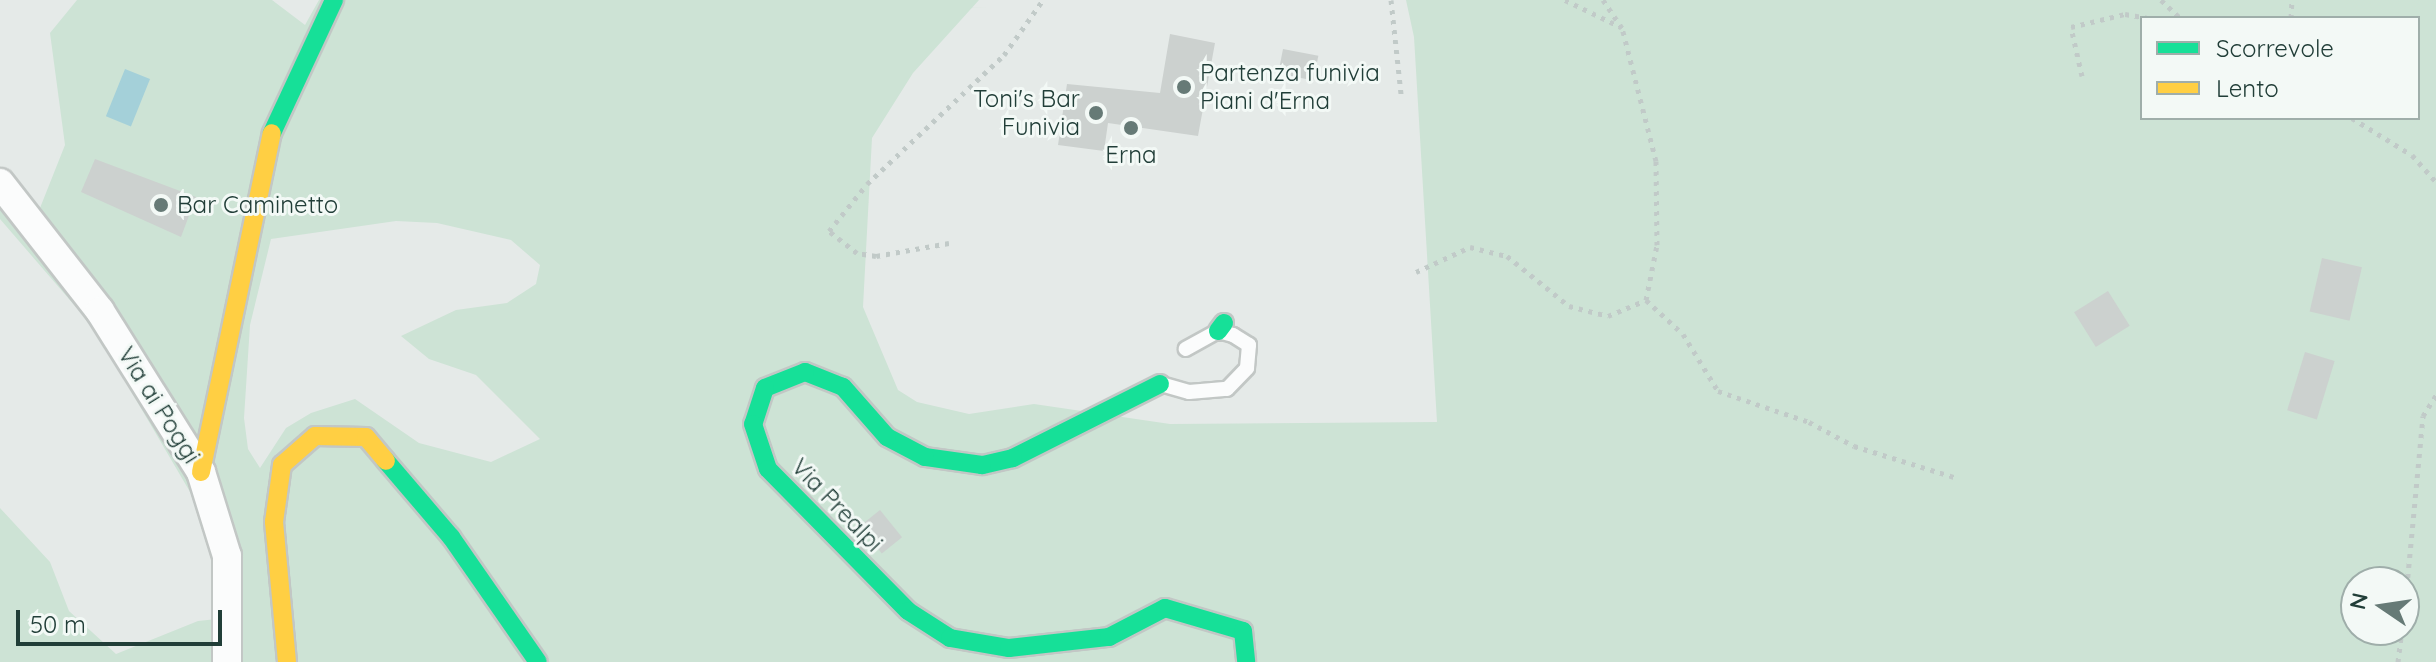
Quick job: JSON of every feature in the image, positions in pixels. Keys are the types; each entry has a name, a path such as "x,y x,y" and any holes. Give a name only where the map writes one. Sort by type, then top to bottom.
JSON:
{"street":[{"path":"201,472 275,120 334,0"},
{"name":"Via ai Poggi","path":"0,183 100,311 201,472 227,556 227,662"},
{"name":"Via Prealpi","path":"1160,384 1013,458 982,465 925,457 887,437 843,387 805,372 765,388 753,424 768,469 908,611 950,638 1009,648 1109,637 1165,608 1213,618 1243,631 1246,662"},
{"path":"287,662 274,522 282,465 315,436 366,437 451,537 538,662"}],"lane":[{"path":"1160,384 1189,392 1227,389 1247,368 1249,345 1221,327 1186,349"}],"path":[{"path":"949,243 876,256 857,253 829,231 867,184 1004,55 1043,0"},
{"path":"1391,0 1401,94"},
{"path":"1565,0 1622,28"},
{"path":"1603,0 1622,28 1656,161 1657,245 1646,300"},
{"path":"2161,0 2178,16"},
{"path":"2082,76 2071,27 2125,14 2140,17"},
{"path":"2355,120 2412,155 2436,182"},
{"path":"1416,272 1470,247 1507,256 1569,306 1608,316 1646,300"},
{"path":"1646,300 1683,334 1718,391 1809,422 1854,446 1954,477"},
{"path":"2409,566 2423,416 2436,395"}],"green space":[{"path":"77,0 272,0 305,25 319,0 979,0 913,73 872,138 863,307 898,390 917,402 969,414 1034,404 1170,424 1437,422 1414,37 1406,0 2436,0 2436,662 0,662 0,508 50,562 69,611 116,654 198,621 217,619 212,559 193,497 94,328 0,219 0,172 38,213 65,145 50,33","holes":["396,221 437,223 511,240 540,265 536,284 507,303 456,310 401,336 429,359 476,375 540,439 491,462 419,443 355,399 311,413 286,428 260,468 248,449 244,418 250,325 271,239"]}],"water":[{"path":"125,69 150,79 131,126 106,116"}],"building":[{"path":"1170,34 1215,43 1198,136 1108,123 1104,151 1058,145 1067,84 1160,93"},
{"path":"1283,49 1318,56 1314,80 1278,74"},
{"path":"95,159 196,197 181,237 81,192"},
{"path":"2322,258 2362,267 2350,321 2310,312"},
{"path":"2108,291 2130,326 2096,347 2074,312"},
{"path":"2305,352 2335,361 2317,419 2287,410"},
{"path":"880,510 902,537 882,554 860,526"}],"traffic: fast":[{"path":"272,133 334,0"},
{"path":"1218,331 1224,323"},
{"path":"1160,384 1013,458 982,465 925,457 887,437 843,387 805,372 765,388 753,424 768,469 908,611 950,638 1009,648 1109,637 1165,608 1243,631 1246,662"},
{"path":"386,461 451,537 538,662"}],"traffic: slow":[{"path":"201,472 272,133"},
{"path":"287,662 274,522 282,465 315,436 366,437 386,461"}],"place":[{"name":"Partenza funivia Piani d'Erna","path":"1184,87"},
{"name":"Toni's Bar Funivia","path":"1096,113"},
{"name":"Erna","path":"1131,128"},
{"name":"Bar Caminetto","path":"161,205"}]}
